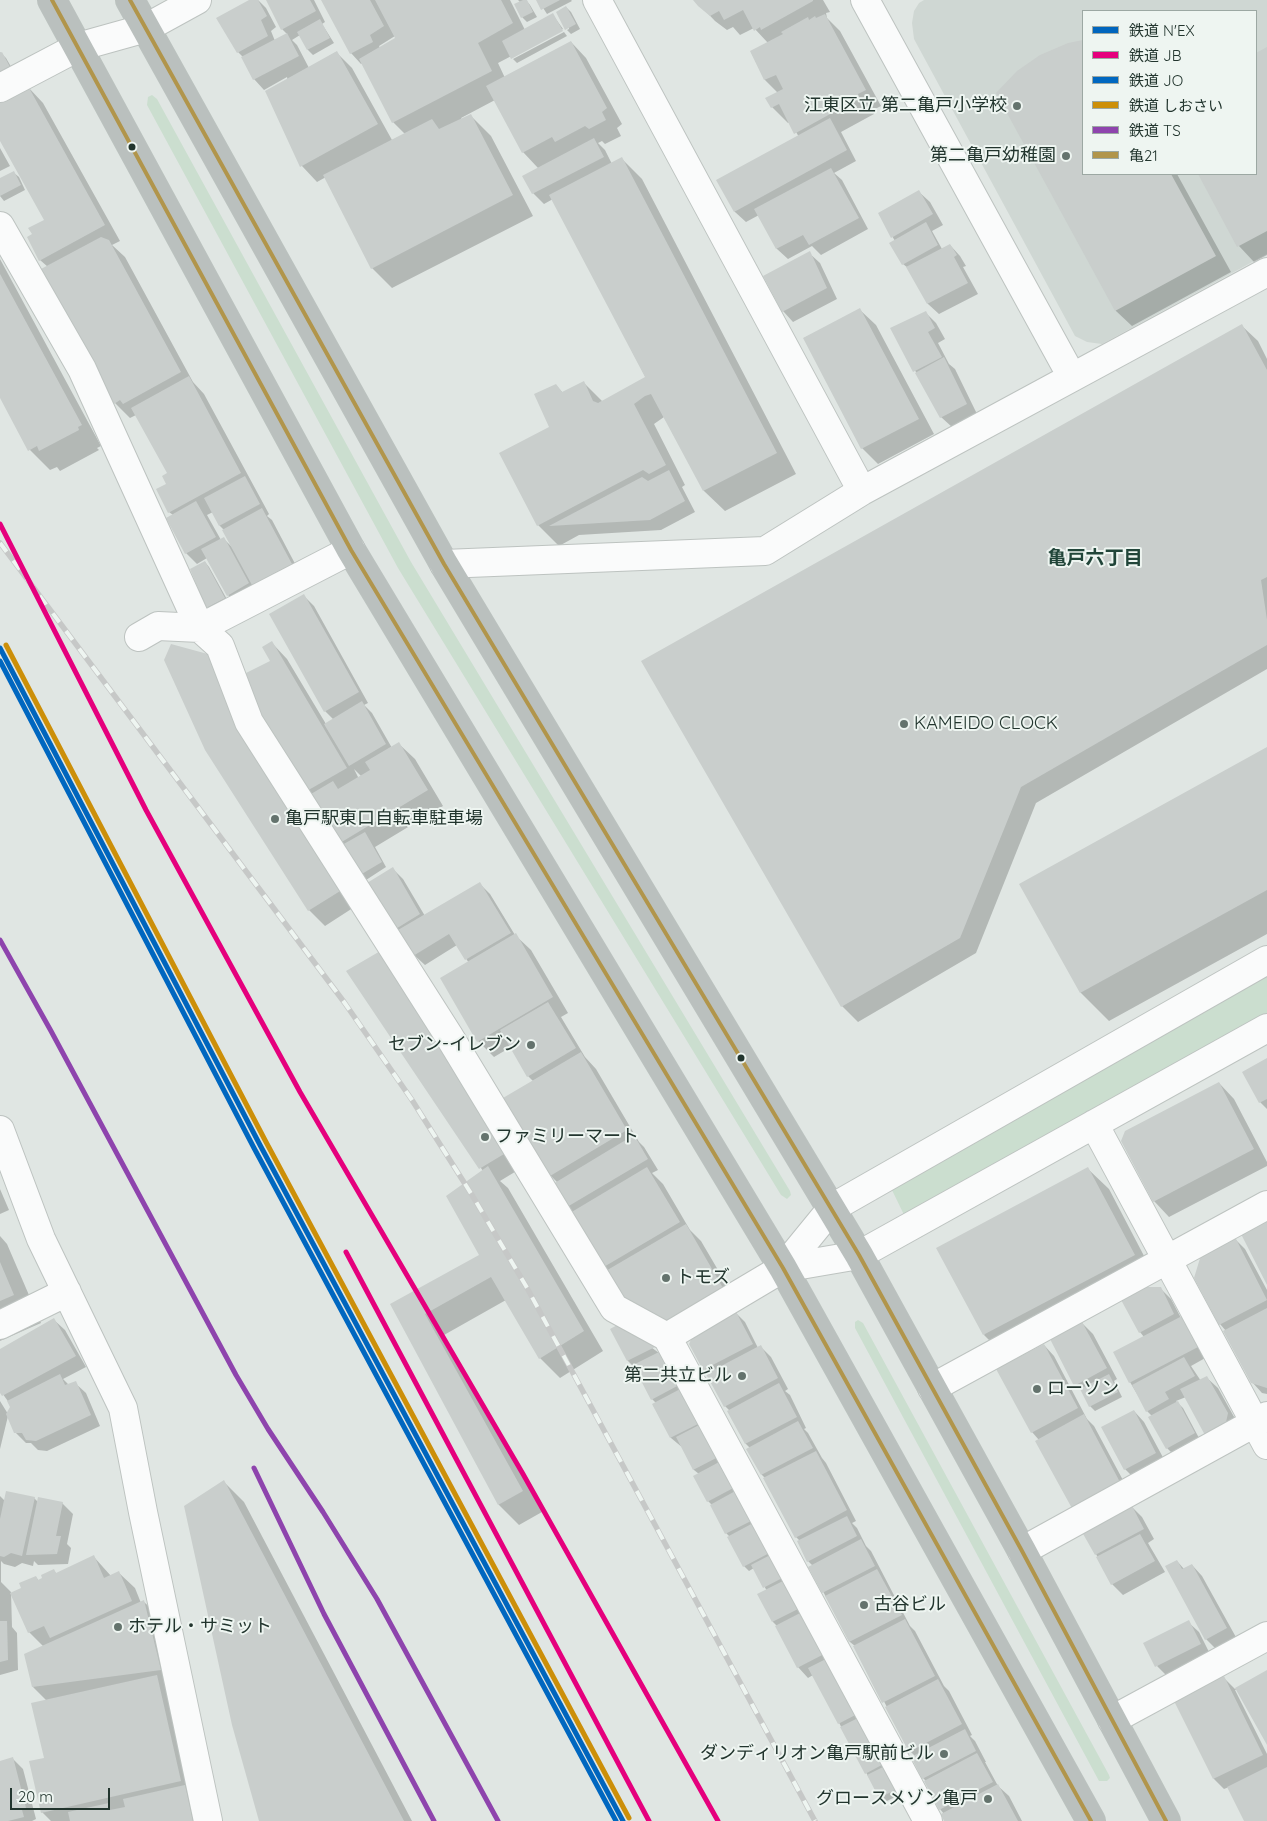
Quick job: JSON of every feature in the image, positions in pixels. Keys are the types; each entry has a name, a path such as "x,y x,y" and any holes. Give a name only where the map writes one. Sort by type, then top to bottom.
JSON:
{"highway":[{"path":"52,0 351,550 783,1268 1091,1821"},
{"path":"130,0 444,564 832,1208 1022,1551 1166,1821"}],"street":[{"path":"0,88 78,47 146,28 197,0"},
{"path":"598,0 862,491"},
{"path":"872,2 1072,377"},
{"path":"0,226 82,369 200,628 220,646 249,722 449,1036 614,1308 668,1337 928,1821"},
{"path":"444,564 765,551 862,491 1267,272"},
{"path":"139,637 158,626 200,628 351,550"},
{"path":"668,1337 783,1268 832,1208 1267,960"},
{"path":"783,1268 858,1255 1267,1028"},
{"path":"1022,1551 1263,1428 1167,1260 1094,1124"},
{"path":"0,1130 41,1239 123,1408 208,1821"},
{"path":"932,1388 1267,1205"},
{"path":"0,1325 67,1292"},
{"path":"1112,1720 1267,1636"}],"shaded area":[{"name":"江東区立 第二亀戸小学校","path":"924,0 1267,0 1267,254 1102,344 1087,342 1075,336 914,39 912,23 914,11 919,3"}],"green space":[{"path":"152,95 157,99 411,562 790,1191 791,1195 787,1199 781,1195 398,568 147,105 148,97"},
{"path":"1267,974 1267,1018 908,1223 891,1188"},
{"path":"858,1320 863,1323 1109,1775 1110,1778 1107,1781 1099,1781 855,1328 855,1322"}],"building":[{"path":"249,0 258,0 267,16 261,20 268,36 237,53 216,18"},
{"path":"266,0 310,0 316,11 281,30"},
{"path":"321,0 370,0 384,26 370,35 373,42 350,54"},
{"path":"375,0 501,0 513,23 478,43 492,71 392,123 359,59 395,38"},
{"path":"527,0 533,12 521,18 514,4"},
{"path":"536,0 560,0 541,10"},
{"path":"693,0 813,1 761,30 760,27 754,31 743,10 724,20 719,11 710,16"},
{"path":"566,6 576,24 565,30 556,12"},
{"path":"553,13 563,31 511,59 502,41"},
{"path":"825,14 866,90 858,94 859,98 794,134 779,104 771,108 765,98 783,89 776,75 764,80 750,51 783,34 781,32 808,17 809,20 815,16 816,18"},
{"path":"320,19 330,38 307,50 297,32"},
{"path":"287,33 299,56 253,80 241,57"},
{"path":"1082,40 1082,175 1172,175 1216,256 1115,311 996,93 1017,71 1040,55 1068,43"},
{"path":"571,41 607,108 602,112 606,120 589,129 585,126 555,142 552,137 522,153 486,86"},
{"path":"1267,47 1267,231 1237,247 1199,175 1257,175 1257,52"},
{"path":"337,51 378,124 300,167 265,91"},
{"path":"2,52 10,67 0,72 0,53"},
{"path":"28,86 105,225 39,261 27,237 32,234 28,228 44,220 0,141 0,101"},
{"path":"471,114 513,195 371,269 323,175 432,119 439,129"},
{"path":"830,118 847,150 734,212 716,180"},
{"path":"594,138 604,157 532,194 522,176"},
{"path":"622,157 777,453 703,491 651,394 634,404 666,465 649,474 643,470 537,526 499,453 549,427 534,394 556,384 562,392 584,381 593,401 598,403 645,377 549,195"},
{"path":"831,168 859,218 809,245 803,235 776,249 754,209"},
{"path":"14,171 21,185 0,196 0,178"},
{"path":"919,190 933,214 891,238 878,213"},
{"path":"926,222 938,245 902,265 889,243"},
{"path":"101,237 109,240 181,372 123,404 120,400 114,404 41,269"},
{"path":"950,244 957,255 954,257 968,283 927,304 906,267"},
{"path":"810,251 827,288 782,312 763,276"},
{"path":"0,274 82,425 78,427 79,430 39,451 37,446 28,451 0,398"},
{"path":"860,308 919,419 861,449 803,338"},
{"path":"926,311 935,328 928,332 942,357 913,372 890,328"},
{"name":"KAMEIDO CLOCK","path":"1242,324 1267,370 1267,577 1261,580 1267,620 1267,645 1021,787 960,938 841,1007 641,661"},
{"path":"944,357 967,404 940,418 915,373"},
{"path":"189,376 241,473 168,513 156,489 166,484 162,476 167,473 131,408"},
{"path":"669,470 685,501 650,520 549,526 642,477 648,481"},
{"path":"245,476 260,504 219,526 204,498"},
{"path":"196,501 216,537 185,554 166,518"},
{"path":"262,508 292,564 252,585 222,530"},
{"path":"224,537 249,583 227,596 201,549"},
{"path":"205,561 225,598 206,608 190,569"},
{"path":"304,594 359,692 324,712 269,614"},
{"path":"272,641 347,768 305,792 260,716 246,673 270,661 262,647"},
{"name":"亀戸駅東口自転車駐車場","path":"171,644 215,656 345,888 308,911 205,750 164,660"},
{"path":"362,701 386,744 349,766 324,724"},
{"path":"399,742 428,790 340,843 311,794 333,781 338,789 370,770 365,762"},
{"path":"1267,747 1267,890 1080,993 1019,884"},
{"path":"365,832 382,862 360,875 342,845"},
{"path":"393,867 420,914 394,930 367,883"},
{"path":"480,882 511,933 465,960 449,934 413,956 398,930"},
{"path":"516,933 553,997 477,1042 440,978"},
{"path":"382,950 509,1151 479,1169 346,971"},
{"path":"548,1002 576,1048 527,1077 500,1030"},
{"path":"581,1052 627,1130 550,1176 503,1098"},
{"path":"1267,1058 1267,1099 1259,1103 1242,1072"},
{"path":"1219,1082 1254,1149 1153,1202 1121,1141 1125,1131"},
{"path":"634,1135 648,1159 567,1207 553,1184"},
{"path":"488,1166 584,1331 539,1359 491,1277 425,1314 523,1491 498,1505 390,1304 479,1255 446,1196"},
{"path":"647,1167 680,1222 602,1268 570,1213"},
{"path":"1088,1167 1135,1255 983,1335 936,1248"},
{"path":"1267,1221 1267,1285 1241,1234"},
{"path":"686,1224 723,1288 661,1325 623,1304 604,1272"},
{"path":"1235,1237 1267,1300 1219,1325 1194,1278 1201,1255"},
{"path":"0,1262 14,1295 0,1301"},
{"path":"1143,1287 1161,1287 1174,1314 1139,1333 1120,1298"},
{"path":"1267,1308 1267,1388 1251,1383 1223,1331"},
{"path":"735,1310 753,1344 703,1370 689,1344 694,1333"},
{"path":"1182,1316 1198,1347 1129,1383 1113,1352"},
{"path":"54,1318 76,1356 2,1396 0,1393 0,1349"},
{"path":"1082,1322 1107,1368 1074,1386 1050,1339"},
{"path":"621,1323 655,1347 627,1361 610,1329"},
{"path":"1044,1344 1078,1408 1031,1433 996,1369"},
{"name":"第二共立ビル","path":"761,1345 778,1378 724,1407 706,1374"},
{"path":"661,1351 679,1385 651,1400 633,1365"},
{"path":"1184,1357 1195,1376 1165,1392 1169,1399 1146,1412 1132,1385"},
{"path":"60,1374 65,1385 76,1381 91,1415 36,1441 26,1440 22,1433 14,1433 6,1414 10,1407 7,1401"},
{"path":"1109,1374 1118,1392 1089,1407 1080,1389"},
{"path":"1207,1376 1228,1413 1225,1427 1206,1437 1180,1389"},
{"path":"779,1383 797,1417 745,1444 727,1411"},
{"path":"684,1387 702,1422 670,1438 652,1404"},
{"path":"1178,1401 1195,1433 1166,1449 1148,1417"},
{"path":"1134,1410 1156,1453 1124,1470 1101,1427"},
{"path":"1084,1414 1122,1486 1074,1512 1035,1441"},
{"path":"798,1421 813,1448 761,1475 746,1449"},
{"path":"703,1423 720,1456 693,1470 676,1437"},
{"path":"816,1451 847,1510 795,1538 763,1478"},
{"path":"723,1460 737,1486 707,1502 693,1476"},
{"path":"224,1480 404,1821 259,1821 232,1725 184,1506"},
{"path":"739,1489 755,1519 725,1534 710,1505"},
{"path":"6,1491 35,1497 22,1556 11,1553 4,1557 0,1556 0,1519"},
{"path":"38,1497 63,1502 56,1536 61,1536 57,1554 26,1555"},
{"path":"1132,1506 1144,1529 1095,1555 1082,1532"},
{"path":"847,1516 857,1536 807,1562 797,1541"},
{"path":"757,1521 773,1551 743,1567 727,1537"},
{"path":"1140,1534 1155,1561 1111,1585 1096,1557"},
{"path":"861,1539 875,1566 822,1593 808,1567"},
{"path":"776,1552 788,1575 763,1588 751,1565"},
{"path":"94,1555 104,1578 119,1571 132,1601 50,1638 44,1626 28,1633 10,1593 21,1588 19,1583 36,1576 38,1580 42,1578 41,1575 54,1569 56,1573"},
{"path":"1177,1560 1182,1569 1192,1564 1227,1628 1205,1640 1165,1566"},
{"name":"古谷ビル","path":"877,1569 902,1615 849,1642 825,1596"},
{"path":"787,1579 802,1607 772,1622 757,1594"},
{"name":"ホテル・サミット","path":"144,1600 161,1670 32,1687 24,1654"},
{"path":"804,1611 826,1653 797,1668 775,1626"},
{"path":"905,1619 935,1676 882,1703 853,1646"},
{"path":"1189,1620 1201,1644 1155,1667 1143,1643"},
{"path":"0,1621 7,1621 8,1660 0,1662"},
{"path":"832,1656 861,1712 838,1724 808,1668"},
{"path":"1267,1670 1267,1745 1235,1688"},
{"path":"157,1675 181,1781 41,1813 29,1761 44,1758 31,1703"},
{"path":"1224,1676 1263,1755 1213,1779 1174,1701"},
{"path":"938,1679 962,1724 909,1752 885,1707"},
{"path":"864,1715 889,1761 865,1774 840,1727"},
{"name":"ダンディリオン亀戸駅前ビル","path":"965,1729 976,1751 922,1779 911,1757"},
{"path":"977,1753 993,1782 939,1810 924,1781"},
{"path":"13,1757 26,1808 22,1810 24,1817 0,1821 0,1761"},
{"path":"891,1763 903,1786 879,1798 867,1775"},
{"path":"1267,1767 1267,1821 1244,1821 1227,1787"},
{"name":"グロースメゾン亀戸","path":"998,1784 1018,1821 944,1821 941,1814"},
{"path":"185,1785 193,1821 70,1821 68,1812 109,1803 110,1810 125,1807 123,1799"}],"railway":[{"path":"0,543 344,1002 412,1100 472,1195 526,1286 815,1821"}],"rail line":[{"name":"JB","path":"0,524 146,810 300,1092 523,1474 718,1821"},
{"name":"しおさい","path":"6,645 266,1142 629,1818"},
{"name":"N'EX","path":"0,648 260,1145 623,1821"},
{"name":"JO","path":"0,661 254,1148 616,1821"},
{"name":"TS","path":"0,940 236,1375 268,1429 323,1512 377,1599 498,1821"},
{"name":"JB","path":"346,1252 649,1821"},
{"name":"TS","path":"254,1468 324,1614 434,1821"}],"transit line":[{"name":"亀21","path":"52,0 351,550 783,1268 1091,1821"},
{"name":"亀21","path":"130,0 444,564 859,1255 1022,1551 1166,1821"}],"place":[{"name":"江東区立 第二亀戸小学校","path":"1017,106"},
{"name":"第二亀戸幼稚園","path":"1066,156"},
{"name":"KAMEIDO CLOCK","path":"904,724"},
{"name":"亀戸駅東口自転車駐車場","path":"275,819"},
{"name":"セブン-イレブン","path":"531,1045"},
{"name":"ファミリーマート","path":"485,1137"},
{"name":"トモズ","path":"666,1278"},
{"name":"第二共立ビル","path":"742,1376"},
{"name":"ローソン","path":"1037,1389"},
{"name":"古谷ビル","path":"864,1605"},
{"name":"ホテル・サミット","path":"118,1627"},
{"name":"ダンディリオン亀戸駅前ビル","path":"944,1754"},
{"name":"グロースメゾン亀戸","path":"988,1799"}],"district":[{"name":"亀戸六丁目","path":"1095,558"}]}
